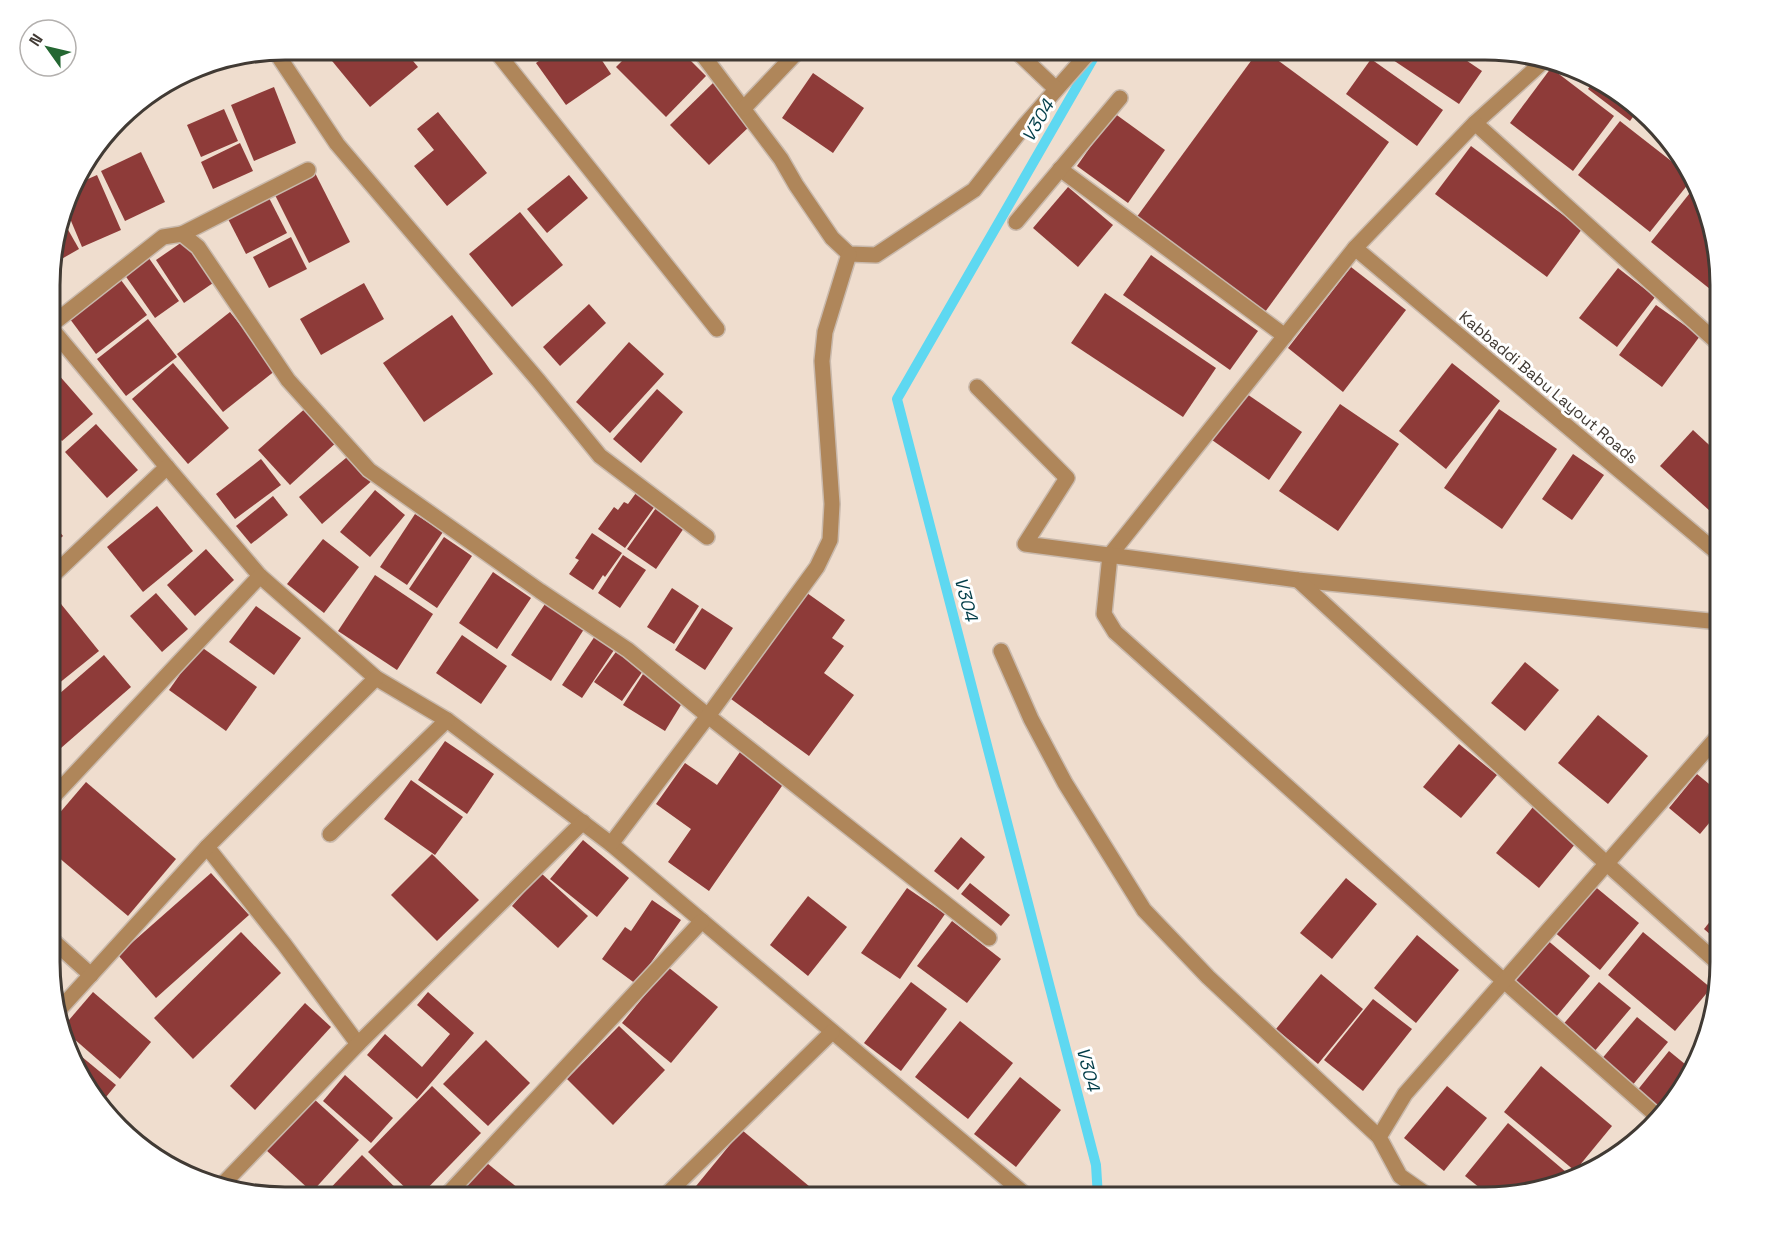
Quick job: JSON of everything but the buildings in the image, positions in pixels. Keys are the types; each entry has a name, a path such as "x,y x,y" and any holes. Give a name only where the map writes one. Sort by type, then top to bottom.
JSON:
{"street":[{"path":"281,60 337,144 600,456 707,537"},
{"path":"503,60 717,329"},
{"path":"707,60 781,159 795,185 832,238 849,254 876,255 974,190 1056,88 1082,60"},
{"path":"744,108 790,60"},
{"path":"1026,60 1056,88"},
{"path":"1538,66 1475,123 1355,248 1110,555 1104,614 1115,632 1652,1112"},
{"path":"1016,222 1120,98"},
{"path":"1475,123 1710,336"},
{"path":"1060,169 1285,336"},
{"path":"60,319 164,237 183,234 308,170"},
{"path":"183,234 198,247 288,380 369,470 628,650 989,938"},
{"name":"Kabbaddi Babu Layout Roads","path":"1355,248 1710,547"},
{"path":"611,844 817,567 830,540 832,504 822,361 825,332 849,254"},
{"path":"60,337 260,576 376,678 447,720 611,844 1016,1187"},
{"path":"977,387 1067,478 1025,544 1298,580 1710,621"},
{"path":"60,568 167,467"},
{"path":"60,789 260,576"},
{"path":"1298,580 1710,956"},
{"path":"1001,651 1031,719 1065,783 1144,910 1208,977 1379,1137 1400,1176 1416,1187"},
{"path":"64,1005 207,847 376,678"},
{"path":"330,834 447,720"},
{"path":"1379,1137 1405,1094 1606,863 1710,749"},
{"path":"228,1179 358,1044 583,822"},
{"path":"207,847 284,944 358,1044"},
{"path":"454,1187 702,921"},
{"path":"60,947 91,975"},
{"path":"674,1187 832,1032"}],"waterway":[{"name":"V304","path":"1092,60 897,399 1096,1165 1097,1187"}]}
